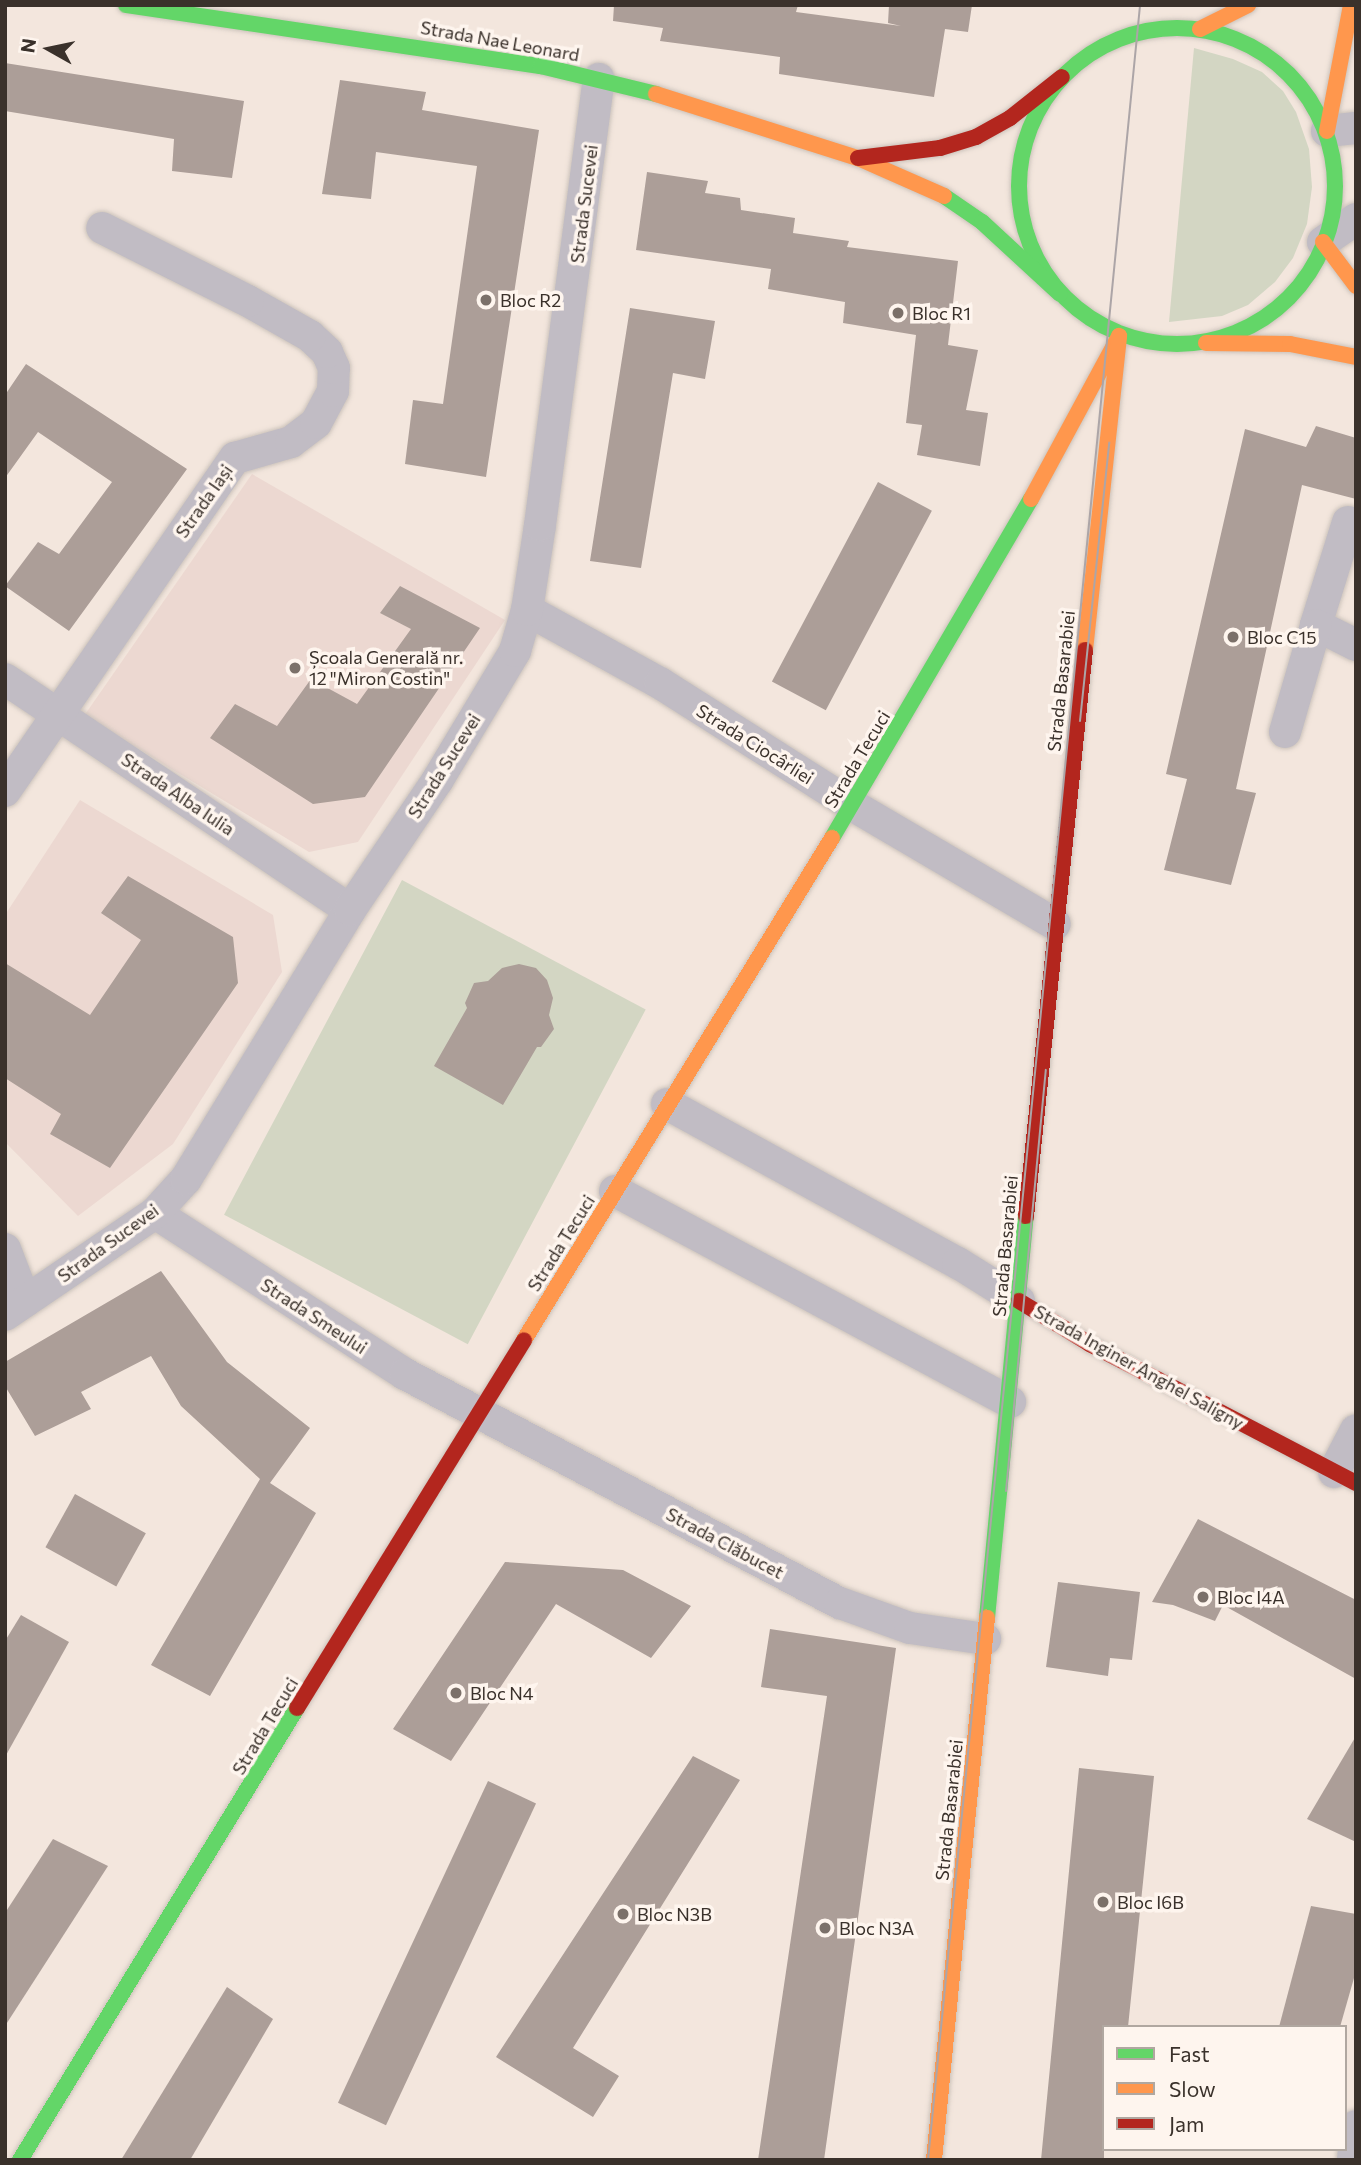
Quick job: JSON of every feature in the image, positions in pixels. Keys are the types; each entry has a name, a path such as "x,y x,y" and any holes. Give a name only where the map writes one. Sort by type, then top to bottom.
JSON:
{"main road":[{"name":"Strada Nae Leonard","path":"126,5 372,39 541,66 599,79 858,158 941,194 971,215 1090,319 1119,336 1166,345 1206,343"},
{"path":"1200,29 1248,5"},
{"path":"1206,343 1254,325 1276,309 1296,288 1323,242 1332,208 1351,5"},
{"name":"Strada Nae Leonard","path":"858,158 940,148 976,137 1010,118 1106,44 1145,24 1200,29"},
{"path":"1200,29 1241,40 1277,63 1341,130"},
{"path":"1060,293 1034,254 1020,208 1020,161 1035,116 1062,77"},
{"path":"1323,242 1356,286"},
{"name":"Strada Tecuci","path":"20,2160 852,805 1020,520 1119,336"},
{"name":"Strada Basarabiei","path":"934,2160 1055,924 1119,336"},
{"path":"1206,343 1290,344 1356,357"},
{"name":"Strada Inginer Anghel Saligny","path":"1019,1301 1090,1344 1345,1478"}],"street":[{"name":"Strada Sucevei","path":"15,1308 155,1213 186,1179 350,910 437,781 515,651 527,610 599,79"},
{"path":"1323,242 1356,219"},
{"name":"Strada Iași","path":"5,791 235,458 291,442 316,423 333,391 334,368 327,352 310,336 248,301 102,228"},
{"path":"1285,732 1348,522"},
{"name":"Strada Ciocârliei","path":"527,610 660,683 852,805 1055,924"},
{"path":"1316,625 1356,645"},
{"name":"Strada Alba Iulia","path":"5,679 350,910"},
{"name":"Strada Inginer Anghel Saligny","path":"667,1104 935,1250 1019,1301"},
{"path":"615,1191 1010,1402"},
{"name":"Strada Smeului","path":"155,1213 405,1374 478,1412"},
{"path":"5,1249 15,1308"},
{"name":"Strada Clăbucet","path":"478,1412 840,1603 910,1628 985,1639"},
{"path":"1345,1478 1356,1430"},
{"path":"1353,2160 1356,2126"}],"shaded area":[{"name":"Școala Generală nr. 12 \"Miron Costin\"","path":"252,474 505,620 358,842 309,852 84,716"},
{"path":"80,800 273,915 282,972 173,1144 78,1216 5,1142 5,915"}],"green space":[{"path":"1194,48 1233,59 1262,72 1283,91 1296,112 1309,149 1312,187 1307,224 1293,258 1275,282 1248,305 1222,316 1169,322"},
{"path":"402,880 646,1010 468,1344 224,1215"}],"building":[{"path":"614,5 798,5 796,12 901,26 888,23 889,5 972,5 968,32 945,29 934,97 779,74 780,57 660,41 663,28 613,21"},
{"path":"5,63 244,101 232,178 172,171 174,139 5,111"},
{"name":"Bloc R2","path":"340,80 426,92 422,110 539,130 486,477 405,464 413,400 443,404 477,166 376,152 371,199 322,194"},
{"name":"Bloc R1","path":"647,172 708,181 705,193 740,198 741,210 795,218 793,233 849,241 847,247 958,261 948,345 978,350 966,410 988,413 980,466 917,455 922,425 906,423 916,335 843,323 845,302 768,289 771,269 636,250"},
{"path":"630,308 715,321 705,379 673,373 641,568 590,561"},
{"path":"26,364 187,469 69,631 5,586 38,542 59,554 112,482 38,432 5,478 5,395"},
{"name":"Bloc C15","path":"1316,426 1356,438 1356,499 1302,485 1236,789 1256,793 1231,885 1164,870 1187,779 1166,774 1245,429 1306,447"},
{"path":"878,482 932,511 826,710 772,682"},
{"path":"400,586 480,628 365,797 313,804 210,738 235,704 277,726 311,679 357,704 411,629 380,613"},
{"path":"128,876 233,937 238,983 110,1168 50,1134 61,1114 5,1078 5,963 90,1015 141,940 101,913"},
{"path":"519,964 536,968 547,980 553,998 549,1015 554,1029 541,1047 537,1047 503,1105 434,1066 467,1008 465,1003 474,983 488,981 502,968"},
{"path":"161,1271 227,1362 310,1428 270,1483 316,1513 210,1696 151,1665 260,1479 181,1406 151,1356 81,1392 91,1409 35,1436 5,1386 5,1362"},
{"path":"75,1494 146,1533 116,1587 45,1547"},
{"name":"Bloc I4A","path":"1198,1519 1356,1600 1356,1679 1223,1605 1215,1621 1173,1605 1152,1602"},
{"name":"Bloc N4","path":"505,1562 623,1570 691,1606 651,1658 556,1604 451,1761 393,1729"},
{"path":"1058,1582 1140,1592 1132,1660 1110,1658 1108,1676 1046,1667"},
{"path":"21,1615 69,1642 5,1757 5,1641"},
{"name":"Bloc N3A","path":"770,1629 896,1648 824,2160 758,2160 827,1696 761,1687"},
{"path":"1356,1736 1356,1842 1307,1819"},
{"name":"Bloc N3B","path":"693,1756 740,1780 573,2048 619,2076 593,2117 496,2057"},
{"name":"Bloc I6B","path":"1079,1768 1154,1776 1128,2025 1102,2025 1104,2160 1041,2160"},
{"path":"488,1781 536,1803 386,2125 338,2103"},
{"path":"53,1839 108,1866 5,2026 5,1913"},
{"path":"1311,1906 1356,1914 1356,1971 1341,2025 1280,2025"},
{"path":"227,1987 273,2019 190,2160 121,2160"}],"tram line":[{"path":"928,2160 1140,5"},
{"path":"1080,721 1109,443"},
{"path":"1006,1491 1046,1070"}],"traffic: fast":[{"path":"126,5 541,66 656,94"},
{"path":"1177,28 1208,31 1237,40 1265,55 1289,74 1308,98 1323,126 1332,155 1335,186 1332,217 1323,246 1308,274 1289,298 1265,317 1237,332 1208,341 1177,344 1146,341 1117,332 1089,317 1065,298 1046,274 1031,246 1022,217 1019,186 1022,155 1031,126 1046,98 1065,74 1089,55 1117,40 1146,31 1177,28"},
{"path":"944,196 982,222 1060,294"},
{"path":"832,838 1031,499"},
{"path":"987,1618 1026,1216"},
{"path":"20,2160 297,1708"}],"traffic: slow":[{"path":"1200,29 1248,5"},
{"path":"1327,131 1351,5"},
{"path":"656,94 858,158 944,196"},
{"path":"1323,242 1356,286"},
{"path":"1031,499 1119,336"},
{"path":"1085,650 1119,336"},
{"path":"1206,343 1290,344 1356,357"},
{"path":"524,1340 832,838"},
{"path":"934,2160 987,1618"}],"traffic: jam":[{"path":"858,158 940,148 976,137 1010,118 1062,77"},
{"path":"1026,1216 1085,650"},
{"path":"1019,1301 1090,1344 1356,1483"},
{"path":"297,1708 524,1340"}],"place":[{"name":"Bloc R2","path":"486,300"},
{"name":"Bloc R1","path":"898,313"},
{"name":"Bloc C15","path":"1233,637"},
{"name":"Școala Generală nr. 12 \"Miron Costin\"","path":"295,668"},
{"name":"Bloc I4A","path":"1203,1597"},
{"name":"Bloc N4","path":"456,1693"},
{"name":"Bloc I6B","path":"1103,1902"},
{"name":"Bloc N3B","path":"623,1914"},
{"name":"Bloc N3A","path":"825,1928"}]}
